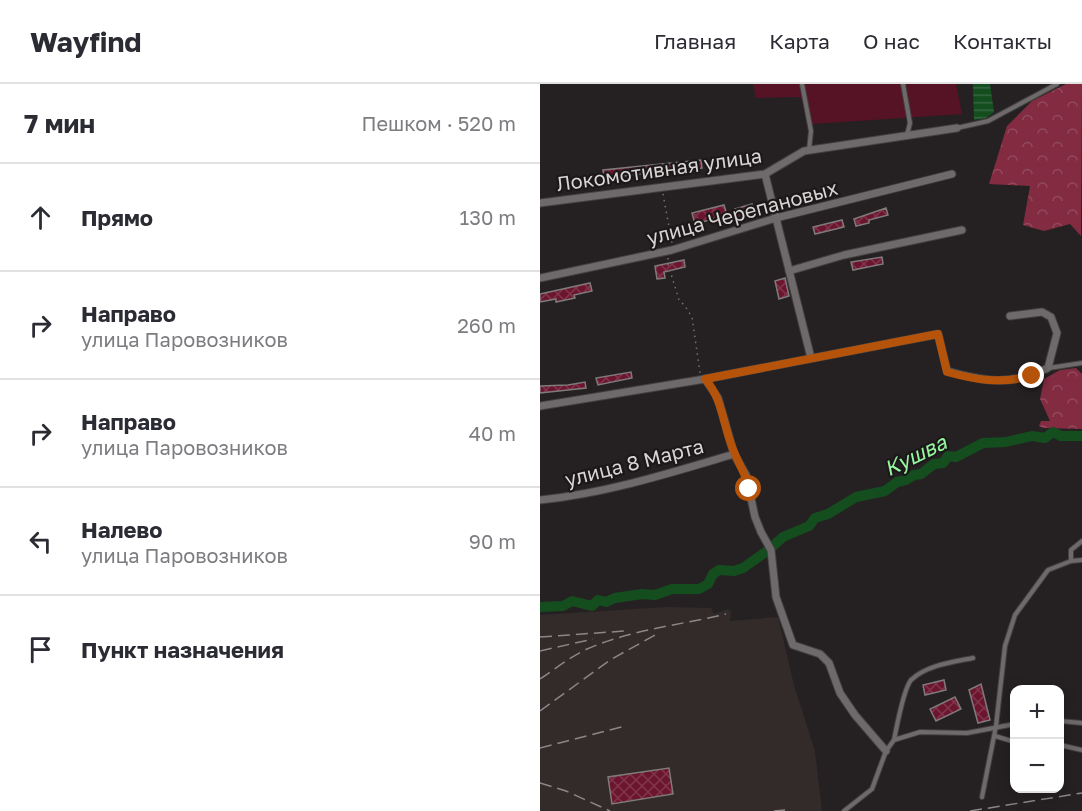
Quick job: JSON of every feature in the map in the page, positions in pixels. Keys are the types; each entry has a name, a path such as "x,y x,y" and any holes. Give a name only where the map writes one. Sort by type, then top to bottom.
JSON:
{"street":[{"name":"Локомотивная улица","path":"540,203 765,174 804,151 957,128"},
{"path":"765,174 811,358"},
{"name":"улица Черепановых","path":"540,278 672,250 776,218 952,174"},
{"path":"789,271 844,255 962,230"},
{"path":"540,406 703,379 938,334 947,372 978,380 997,381 1018,380 1048,368 1057,333 1051,317 1042,312 1010,316"},
{"path":"703,379 718,398 734,454 746,475 755,517 771,550 776,597 793,645 820,654 829,663 840,693 855,715 886,751"},
{"name":"улица 8 Марта","path":"540,500 587,494 627,485 734,454"}],"lane":[{"path":"802,84 810,131 809,150"},
{"path":"903,84 910,123 907,135"},
{"path":"957,128 988,121 1057,84"},
{"path":"1048,368 1082,363"},
{"path":"1071,561 1071,550 1082,541"},
{"path":"982,797 996,726 1005,646 1015,615 1048,570 1071,561 1082,560"},
{"path":"844,811 872,789 886,751 894,741 901,707 910,681 930,668 973,658"},
{"path":"1064,721 1082,723"},
{"path":"894,741 920,732 967,733 1010,724"},
{"path":"994,736 1010,741"},
{"path":"1064,746 1082,750"}],"path":[{"path":"661,186 672,241 668,264 679,300 692,317 703,379"}],"shaded area":[{"path":"753,84 956,84 962,114 812,124 800,97 756,98"},
{"path":"973,84 990,84 994,112 986,118 974,120"},
{"path":"666,607 711,608 714,614 728,609 731,612 730,621 778,617 794,685 815,751 822,811 540,811 540,615"}],"green space":[{"path":"1066,84 1082,84 1081,236 1070,224 1044,231 1023,225 1030,186 989,184 1007,126 1032,101"},
{"path":"1076,368 1082,374 1082,429 1039,426 1041,421 1050,421 1040,399 1044,379 1060,370"}],"building":[{"path":"701,160 702,168 623,176 623,179 604,181 603,170"},
{"path":"752,204 755,213 738,219 735,209"},
{"path":"724,205 727,215 695,224 692,213"},
{"path":"886,208 888,215 856,226 854,219"},
{"path":"842,220 844,227 815,234 813,227"},
{"path":"882,257 883,264 853,270 851,262"},
{"path":"684,260 685,267 664,272 665,278 657,279 655,266"},
{"path":"785,278 789,296 779,299 775,281"},
{"path":"590,283 592,291 574,295 575,298 556,302 556,299 540,302 540,294"},
{"path":"631,372 632,378 598,385 596,378"},
{"path":"585,382 586,388 540,393 540,386"},
{"path":"944,680 946,690 925,695 923,685"},
{"path":"981,684 990,720 978,723 969,690"},
{"path":"955,697 961,709 936,721 930,709"},
{"path":"669,768 673,794 612,804 608,777"}],"waterway":[{"name":"Кушва","path":"773,546 783,537 809,526 815,518 828,514 856,497 885,491 897,482 921,474 934,464 943,463 948,456 956,457 983,443 1006,442 1032,436 1045,438 1053,432 1061,436 1082,436"},
{"name":"Кушва","path":"540,607 563,606 572,601 592,606 598,600 606,602 615,598 642,594 655,595 672,589 699,589 708,584 713,574 719,570 734,571 743,568 767,551"}],"railway":[{"path":"540,679 575,656 603,642 638,632 726,614"},
{"path":"540,637 625,631"},
{"path":"540,711 610,660 655,635"},
{"path":"540,651 593,639"},
{"path":"540,748 625,726"},
{"path":"540,783 566,791 610,811"},
{"path":"970,811 1082,793"},
{"path":"774,811 785,810"}],"route":[{"path":"749,489 746,475 734,454 718,398 705,379 938,334 947,372 978,380 997,381 1018,380 1032,376"}]}
